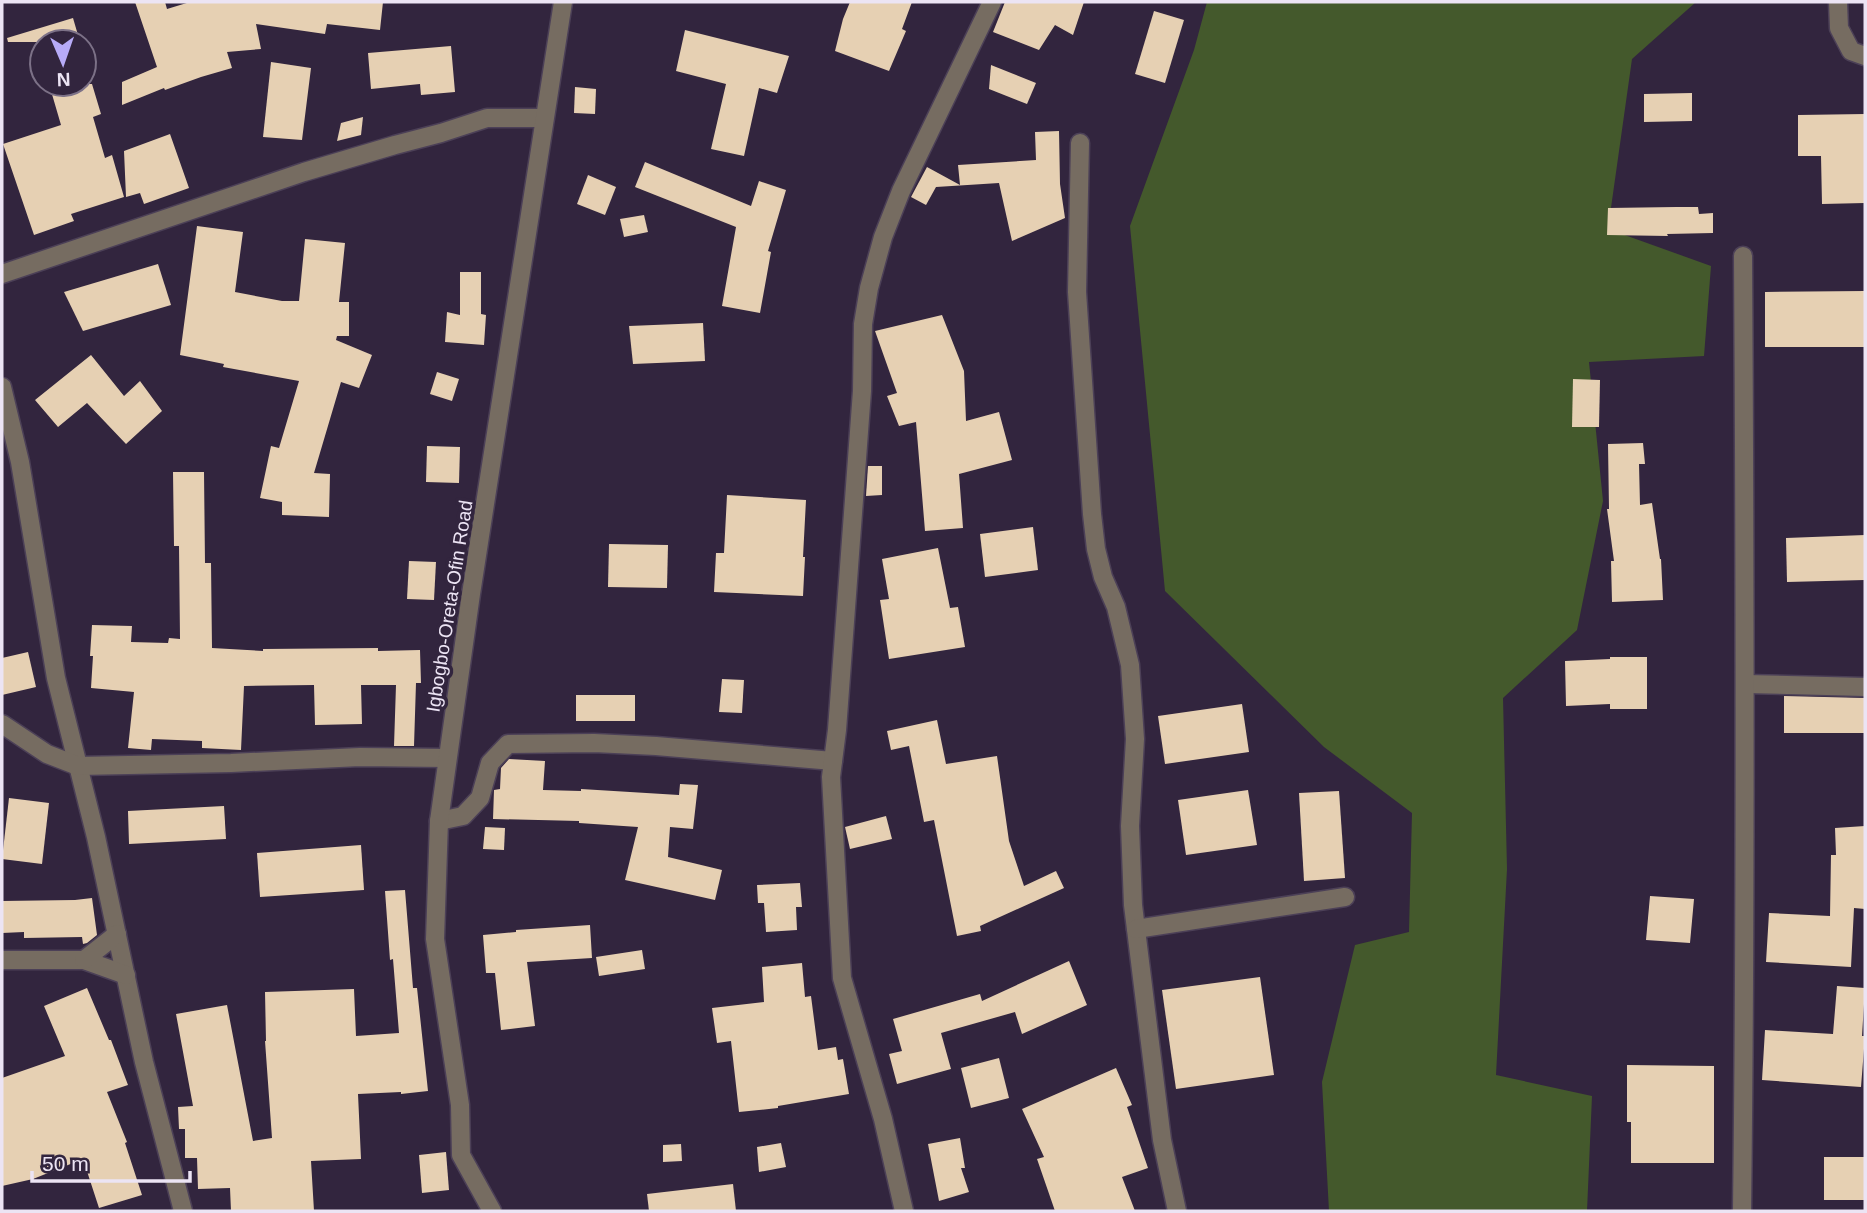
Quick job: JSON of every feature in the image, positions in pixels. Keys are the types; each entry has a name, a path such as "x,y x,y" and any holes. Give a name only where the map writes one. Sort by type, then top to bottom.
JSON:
{"street":[{"name":"Igbogbo-Oreta-Ofin Road","path":"492,1211 461,1155 460,1105 435,939 439,821 471,594 563,2"},
{"path":"904,1211 883,1119 842,978 831,777 862,391 863,324 869,288 883,237 901,191 992,2"},
{"path":"1838,2 1839,28 1851,51 1865,56"},
{"path":"2,274 304,172 487,118 544,118"},
{"path":"1080,143 1077,292 1092,514 1103,577 1116,607 1130,665 1135,739 1130,826 1133,905 1162,1140 1177,1211"},
{"path":"1742,1211 1746,684 1743,256"},
{"path":"2,387 20,462 56,678 96,837 144,1062 183,1211"},
{"path":"1746,684 1865,687"},
{"path":"2,724 47,754 78,766 360,757 447,758"},
{"path":"439,821 463,816 480,798 490,763 508,744 594,743 656,746 833,761"},
{"path":"1136,929 1345,897"},
{"path":"84,960 117,934"},
{"path":"2,960 84,960 125,975"}],"green space":[{"path":"1207,2 1696,2 1632,59 1608,229 1711,266 1704,356 1589,362 1603,501 1577,630 1503,698 1507,869 1496,1075 1592,1096 1587,1211 1329,1211 1322,1082 1355,945 1409,932 1412,813 1324,747 1165,591 1130,226 1194,50"}],"building":[{"path":"135,2 165,2 167,9 190,2 383,2 380,30 327,24 325,34 256,24 261,49 227,52 232,68 165,90 164,88 122,105 122,82 157,67"},
{"path":"850,2 912,2 902,29 906,31 889,71 835,51"},
{"path":"1005,2 1084,2 1073,35 1055,25 1039,50 993,32"},
{"path":"1154,11 1184,20 1165,83 1135,74"},
{"path":"73,18 76,28 40,28"},
{"path":"685,30 789,56 777,93 759,88 744,156 711,149 726,84 676,71"},
{"path":"28,32 28,42 8,42 7,38"},
{"path":"451,46 455,92 421,95 420,84 371,89 368,53"},
{"path":"271,62 311,68 302,140 263,137"},
{"path":"991,65 1036,83 1027,104 989,89"},
{"path":"575,87 596,89 595,114 574,113"},
{"path":"1692,93 1692,121 1644,122 1644,94"},
{"path":"53,98 96,98 101,114 93,117 105,158 112,155 124,197 71,214 74,221 34,235 3,144 61,125"},
{"path":"1865,114 1865,203 1822,204 1821,156 1798,156 1798,115"},
{"path":"363,117 361,135 337,141 341,123"},
{"path":"1059,131 1060,184 1065,218 1012,241 999,183 936,187 926,205 911,197 927,167 960,185 958,165 1036,160 1035,132"},
{"path":"170,134 189,188 144,204 140,193 126,197 124,151"},
{"path":"645,162 751,206 759,181 786,190 768,251 771,252 760,313 722,306 736,227 635,187"},
{"path":"588,175 616,187 605,215 577,204"},
{"path":"1698,207 1699,214 1713,213 1713,233 1667,234 1668,236 1607,235 1608,208"},
{"path":"644,215 648,232 624,237 620,219"},
{"path":"197,226 243,232 235,292 282,301 299,301 305,239 345,243 339,302 349,302 349,336 337,336 336,340 372,355 359,388 341,382 314,473 330,474 329,517 282,515 282,502 260,498 271,446 279,448 299,381 223,367 224,364 180,355"},
{"path":"158,264 171,305 83,331 64,292"},
{"path":"460,272 481,272 481,314 486,315 484,345 445,342 447,312 460,315"},
{"path":"1865,291 1865,347 1765,347 1765,292"},
{"path":"942,315 964,371 966,421 999,412 1012,460 959,474 963,528 925,531 916,422 899,426 887,396 897,393 875,331"},
{"path":"703,323 705,361 633,364 629,326"},
{"path":"91,355 124,396 140,381 162,411 126,444 87,403 58,427 35,400"},
{"path":"437,372 459,379 452,401 430,394"},
{"path":"1573,379 1600,380 1599,427 1572,427"},
{"path":"1643,443 1645,464 1639,464 1640,505 1652,503 1661,559 1663,600 1612,602 1611,561 1614,561 1607,509 1608,444"},
{"path":"427,446 460,447 459,483 426,482"},
{"path":"868,466 882,466 882,495 866,496"},
{"path":"173,472 204,472 205,563 211,563 212,648 263,651 378,648 378,651 420,650 421,683 416,683 414,746 394,746 396,685 361,685 362,724 315,725 314,685 244,686 241,750 202,748 202,741 152,739 151,750 128,748 134,692 91,688 92,625 132,626 131,642 168,643 169,638 180,639 179,546 174,546"},
{"path":"727,495 806,500 803,596 714,592 716,553 724,553"},
{"path":"1033,527 1038,570 985,577 980,534"},
{"path":"1865,535 1865,580 1787,582 1786,538"},
{"path":"609,544 668,545 667,588 608,587"},
{"path":"938,548 950,608 958,607 965,647 889,659 880,600 889,599 882,559"},
{"path":"409,561 436,562 434,600 407,599"},
{"path":"28,652 36,687 2,695 2,658"},
{"path":"1647,657 1647,709 1610,709 1610,704 1566,706 1565,661"},
{"path":"722,679 744,680 742,713 719,712"},
{"path":"576,695 635,695 635,721 576,721"},
{"path":"1784,696 1865,698 1865,733 1784,733"},
{"path":"1242,704 1249,752 1165,764 1158,716"},
{"path":"937,720 946,764 997,756 1009,841 1024,886 1056,871 1064,888 980,926 981,931 957,936 934,820 924,822 909,746 891,750 887,731"},
{"path":"509,759 545,761 543,790 581,789 679,795 680,784 698,785 693,829 670,827 668,857 722,870 715,900 625,880 638,827 579,821 493,819 494,790 500,789 501,768"},
{"path":"1248,790 1257,845 1186,855 1178,800"},
{"path":"1339,791 1345,878 1304,881 1299,793"},
{"path":"9,798 49,803 42,864 2,859"},
{"path":"224,806 226,839 129,844 128,811"},
{"path":"886,816 892,839 850,849 845,827"},
{"path":"1865,826 1865,909 1854,908 1851,967 1766,962 1769,913 1830,916 1831,855 1836,855 1835,828"},
{"path":"485,827 505,828 504,850 483,849"},
{"path":"361,845 364,890 260,897 257,853"},
{"path":"800,883 802,907 796,907 797,930 766,932 764,903 758,903 757,885"},
{"path":"405,890 413,988 417,988 428,1091 358,1094 361,1159 311,1161 314,1211 231,1211 230,1188 198,1189 197,1158 185,1158 185,1129 179,1129 178,1107 193,1106 176,1014 227,1005 253,1141 272,1138 265,1041 265,992 354,989 356,1036 399,1033 385,891"},
{"path":"1650,896 1694,899 1690,943 1646,940"},
{"path":"92,898 97,935 87,943 83,944 82,937 24,938 24,932 2,933 2,901"},
{"path":"590,925 592,958 527,962 535,1026 501,1030 495,973 486,973 483,935"},
{"path":"642,950 645,969 599,976 596,957"},
{"path":"1069,961 1087,1005 1022,1034 1015,1012 941,1033 951,1069 897,1084 889,1054 902,1051 893,1019 980,994 982,1001"},
{"path":"802,963 805,997 811,996 818,1050 836,1047 838,1060 843,1059 849,1094 778,1108 739,1112 731,1041 717,1043 712,1008 764,1002 762,967"},
{"path":"1260,977 1274,1075 1176,1089 1162,990"},
{"path":"1837,986 1865,988 1861,1087 1762,1080 1765,1030 1833,1034"},
{"path":"87,988 128,1085 107,1092 127,1142 125,1143 142,1195 99,1208 83,1159 33,1179 2,1186 2,1078 65,1056 44,1006"},
{"path":"999,1058 1009,1098 971,1108 961,1068"},
{"path":"1627,1065 1714,1066 1714,1163 1631,1163 1631,1122 1627,1122"},
{"path":"1116,1068 1132,1105 1127,1107 1148,1168 1122,1177 1135,1211 1055,1211 1037,1159 1044,1157 1022,1109"},
{"path":"960,1138 965,1168 961,1168 969,1192 939,1201 928,1144"},
{"path":"781,1143 786,1167 759,1172 757,1147"},
{"path":"681,1144 682,1161 663,1162 663,1145"},
{"path":"446,1152 449,1190 422,1193 419,1155"},
{"path":"1824,1157 1865,1157 1865,1200 1824,1200"},
{"path":"733,1184 736,1211 649,1211 647,1194"}]}
